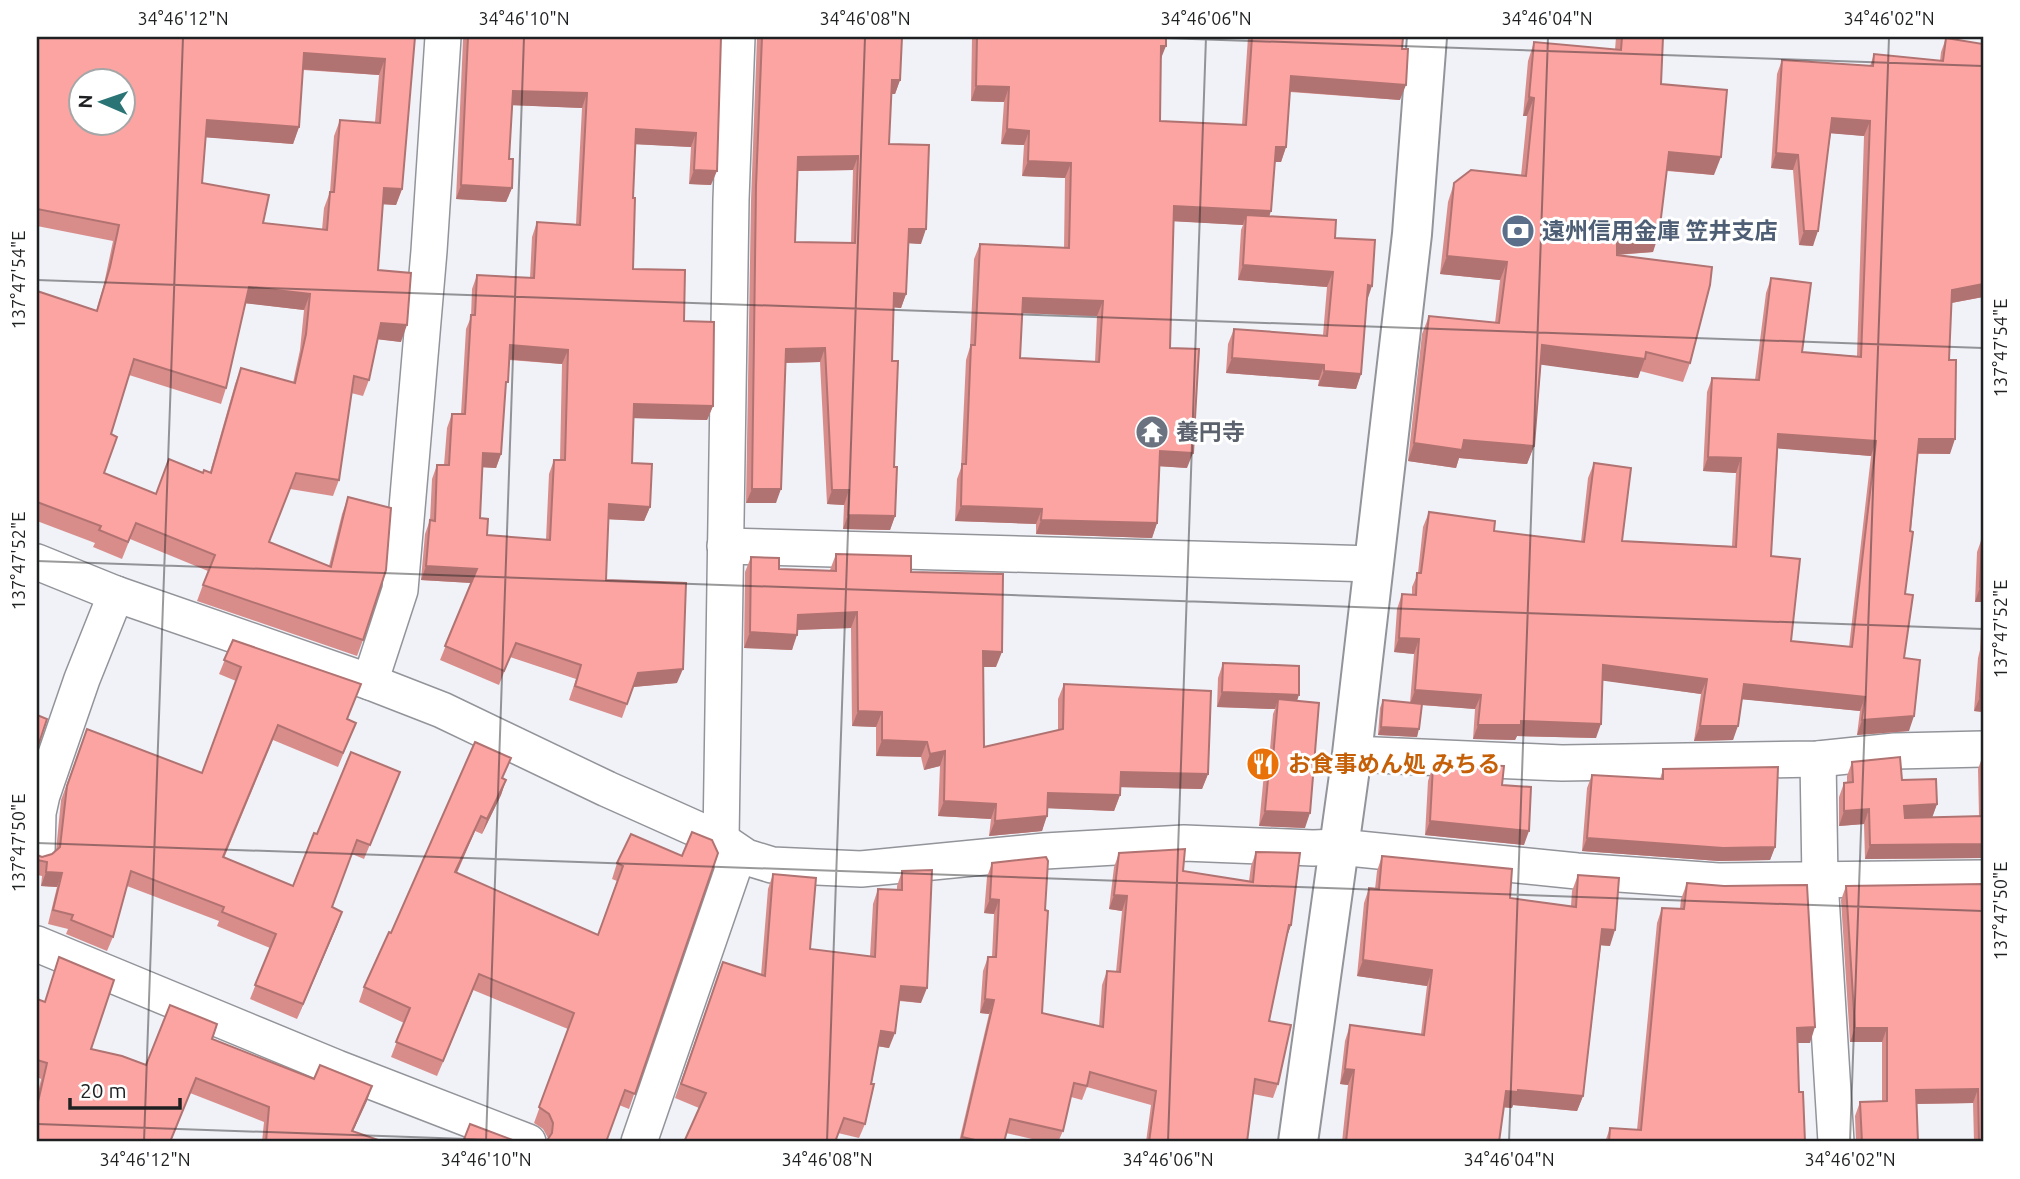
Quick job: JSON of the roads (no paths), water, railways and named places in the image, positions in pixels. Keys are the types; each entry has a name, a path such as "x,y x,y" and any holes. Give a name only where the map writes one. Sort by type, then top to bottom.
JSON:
{"street":[{"path":"370,682 400,590 430,238 443,37"},
{"path":"639,1142 733,869 730,856 720,840 731,200 737,37"},
{"path":"1298,1142 1352,754 1412,234 1427,37"},
{"path":"725,546 1374,564"},
{"path":"37,562 116,594 370,682 442,710 720,840 746,857 772,864 861,869 1045,851 1184,843 1313,849 1339,847 1648,877 1718,881 1983,877"},
{"path":"37,850 38,813 42,795 82,679 116,594"},
{"path":"1352,754 1562,763 1818,759 1895,751 1983,749"},
{"path":"1818,759 1820,880 1836,1142"},
{"path":"37,944 325,1063 528,1142"}],"place":[{"name":"遠州信用金庫 笠井支店","path":"1518,231"},
{"name":"養円寺","path":"1152,432"},
{"name":"お食事めん処 みちる","path":"1263,764"}]}
